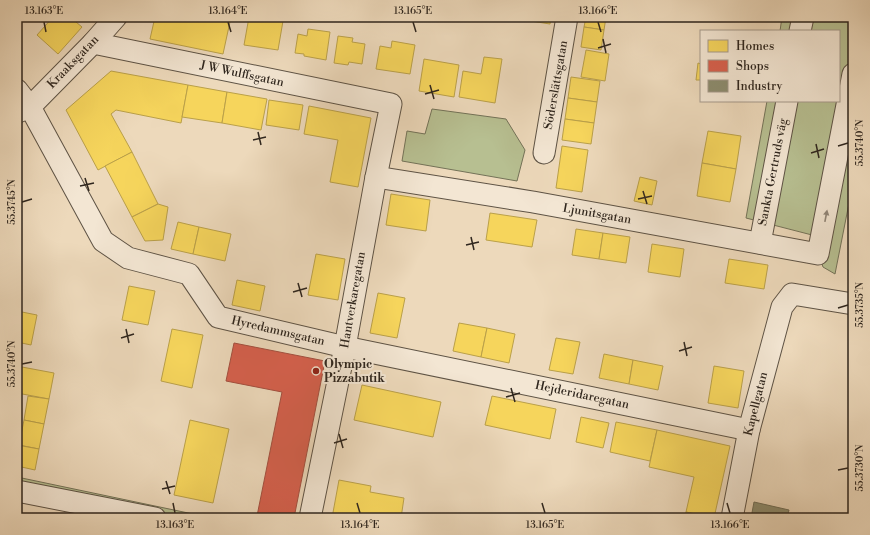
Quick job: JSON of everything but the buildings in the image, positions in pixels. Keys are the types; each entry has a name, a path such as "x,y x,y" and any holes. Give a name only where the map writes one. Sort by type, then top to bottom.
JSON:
{"street":[{"name":"Kraaksgatan","path":"23,110 93,44 116,17"},
{"name":"Söderslättsgatan","path":"544,153 567,17"},
{"path":"800,30 803,17"},
{"name":"J W Wulffsgatan","path":"93,44 391,104"},
{"name":"Ljunitsgatan","path":"376,177 533,202 818,254 853,74"},
{"name":"Hyredammsgatan","path":"17,90 23,110 103,241 128,258 189,274 218,317 345,347"},
{"name":"Sankta Gertruds väg","path":"760,243 787,102"},
{"name":"Hantverkaregatan","path":"310,518 345,347 391,104"},
{"name":"Kapellgatan","path":"732,518 749,430 782,307 792,294 853,304"},
{"name":"Hejderidaregatan","path":"345,347 749,430"},
{"path":"17,491 155,518"}],"green space":[{"path":"782,17 853,17 853,183 835,274 823,267 812,235 746,218 767,102 840,102 840,30 780,30"},
{"path":"432,109 506,119 525,150 517,181 402,161 407,131 425,134"},
{"path":"17,477 212,518 109,518 17,499"}],"place":[{"name":"Olympic Pizzabutik","path":"316,371"}]}
